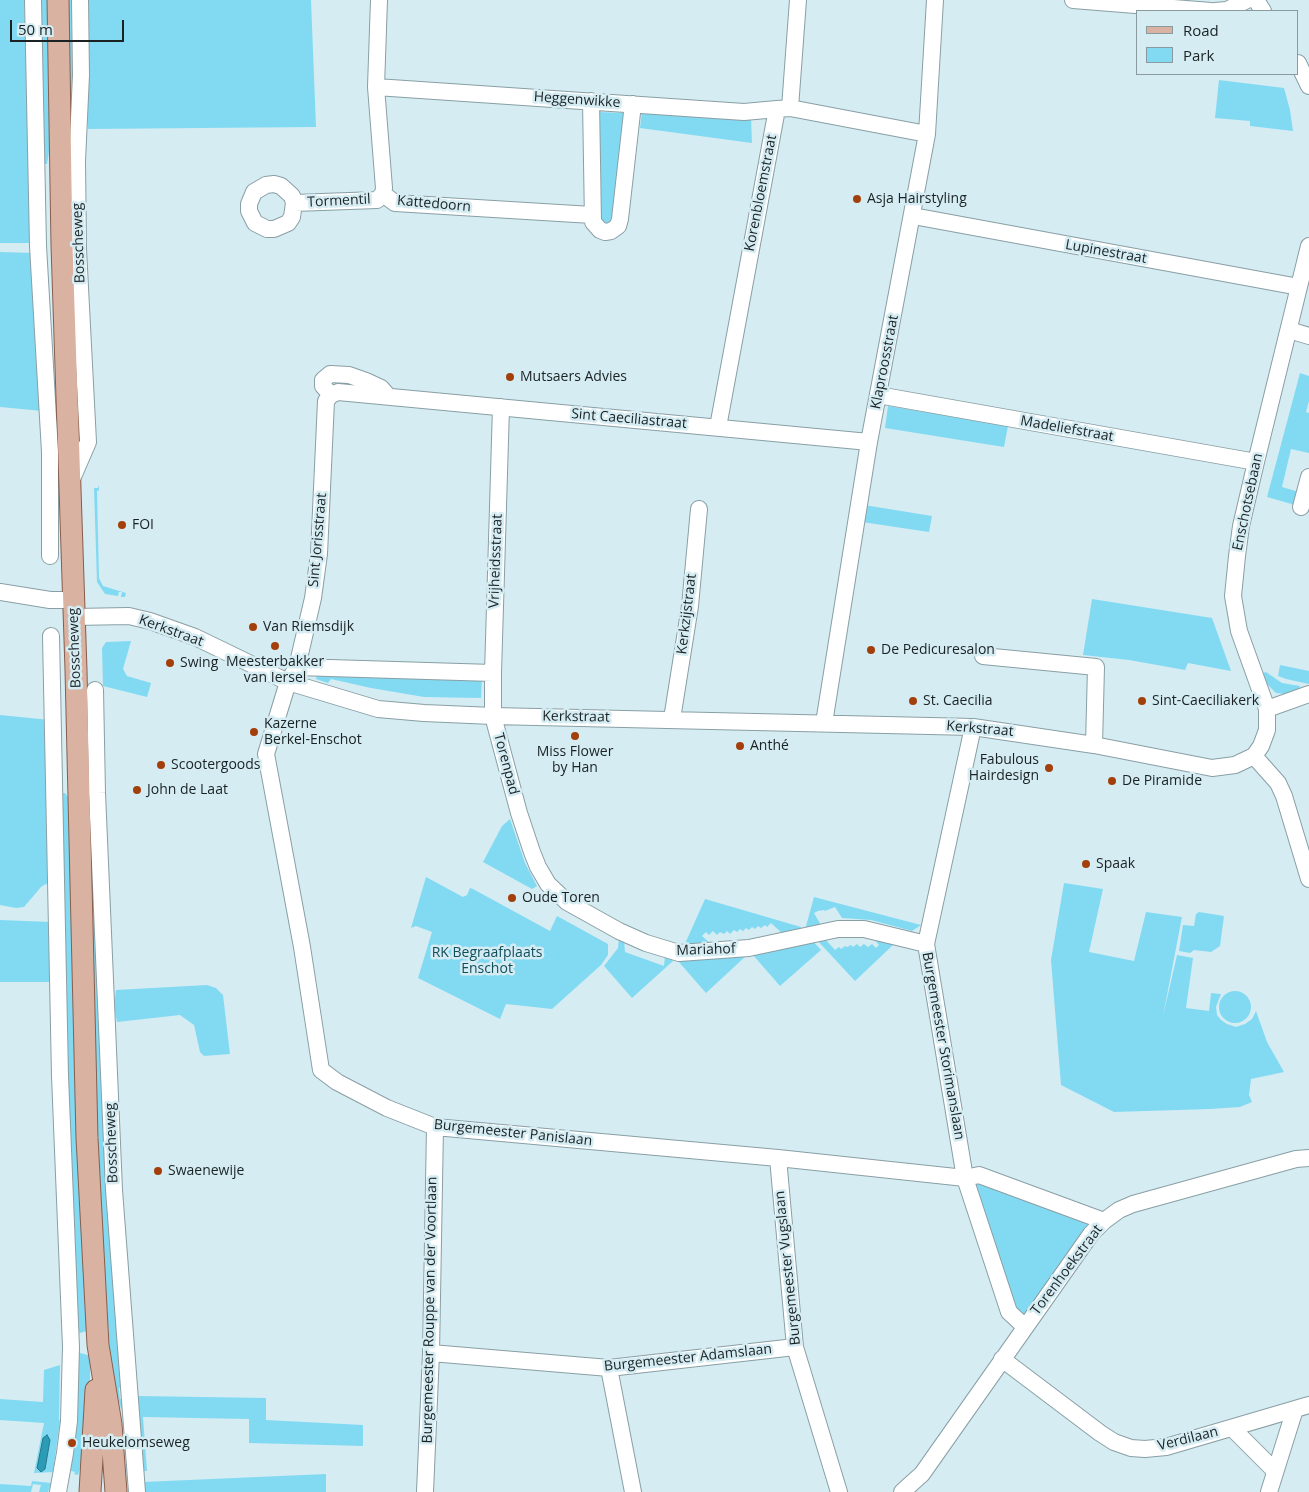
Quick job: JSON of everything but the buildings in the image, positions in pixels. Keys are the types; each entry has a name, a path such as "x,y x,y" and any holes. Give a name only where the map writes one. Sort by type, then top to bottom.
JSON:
{"main road":[{"name":"Bosscheweg","path":"58,0 62,246 74,608 84,790 87,1138 98,1345 90,1492"},
{"name":"Bosscheweg","path":"98,1345 111,1424 116,1492"}],"street":[{"path":"33,0 38,246 50,452 50,556"},
{"name":"Bosscheweg","path":"70,482 88,442 78,249 77,161 81,75 80,0"},
{"name":"Kattedoorn","path":"379,0 376,88 384,188 382,194 395,203 592,215"},
{"name":"Korenbloemstraat","path":"718,427 783,109 798,0"},
{"name":"Klaproosstraat","path":"824,723 878,395 927,134 936,0"},
{"path":"1073,0 1200,10"},
{"path":"1227,10 1247,0"},
{"path":"1299,65 1309,86"},
{"name":"Heggenwikke","path":"376,88 744,112 783,109"},
{"path":"590,101 592,215 595,226 606,232 612,231 618,226 620,219 633,104"},
{"path":"783,109 927,134"},
{"name":"Tormentil","path":"294,203 377,200 382,194"},
{"name":"Lupinestraat","path":"913,216 1299,287"},
{"name":"Bosscheweg","path":"38,246 62,246"},
{"name":"Enschotsebaan","path":"1254,756 1267,730 1267,708 1239,631 1233,596 1237,556 1256,462 1309,246"},
{"path":"1289,330 1309,336"},
{"name":"Sint Caeciliastraat","path":"331,395 338,392 388,396 870,442"},
{"name":"Sint Jorisstraat","path":"288,682 297,667 312,598 319,554 326,402 331,395"},
{"name":"Madeliefstraat","path":"878,395 1256,462"},
{"name":"Vrijheidsstraat","path":"493,716 501,407"},
{"path":"1301,507 1309,477"},
{"name":"Kerkzijstraat","path":"672,719 690,606 699,509"},
{"name":"Kerkstraat","path":"0,592 50,600 74,608 129,616 150,622 195,637 288,682 378,708 424,713 493,716 973,727 1094,745 1212,768 1235,765 1254,756"},
{"name":"Bosscheweg","path":"51,636 60,1076 71,1347 69,1421 58,1492"},
{"path":"983,656 1096,667 1094,745"},
{"path":"297,667 493,673"},
{"name":"Burgemeester Panislaan","path":"288,682 266,754 302,947 321,1070 337,1082 387,1108 435,1127 778,1158 965,1178 979,1175 1104,1221"},
{"name":"Bosscheweg","path":"95,690 84,790 137,1492"},
{"path":"1267,708 1309,694"},
{"name":"Torenpad","path":"493,716 519,813"},
{"name":"Burgemeester Storimanslaan","path":"973,727 926,944 965,1178 1009,1312 1025,1327"},
{"path":"1254,756 1278,783 1284,796 1309,879"},
{"path":"54,784 84,790"},
{"name":"Mariahof","path":"519,813 538,867 548,884 559,895 619,932 665,950 679,953 749,948 838,929 864,929 926,944"},
{"name":"Burgemeester Rouppe van der Voortlaan","path":"425,1492 431,1353 435,1127"},
{"name":"Burgemeester Vugslaan","path":"778,1158 795,1347 839,1492"},
{"name":"Torenhoekstraat","path":"902,1492 922,1474 1091,1234 1104,1221 1119,1210 1133,1204 1296,1159 1309,1158"},
{"path":"71,1347 98,1345"},
{"name":"Burgemeester Adamslaan","path":"431,1353 609,1368 795,1347"},
{"name":"Verdilaan","path":"1002,1359 1100,1434 1114,1442 1131,1448 1166,1447 1302,1407"},
{"path":"609,1368 632,1492"},
{"path":"1269,1492 1275,1471 1302,1407"},
{"path":"1232,1428 1275,1471"}],"green space":[{"path":"0,0 24,0 32,243 0,243"},
{"path":"39,0 49,0 52,133 47,164 40,164"},
{"path":"66,0 76,0 80,443 77,443"},
{"path":"86,0 311,0 316,127 88,129"},
{"path":"1219,80 1284,88 1293,131 1250,126 1250,121 1215,118"},
{"path":"642,111 751,118 752,143 640,128"},
{"path":"598,112 625,113 611,224 600,224"},
{"path":"0,252 34,253 43,411 0,407"},
{"path":"1300,373 1309,376 1309,401 1306,412 1309,413 1309,453 1291,449 1282,487 1299,492 1295,505 1267,497"},
{"path":"888,406 1008,426 1004,447 885,428"},
{"path":"99,485 99,490 97,491 99,578 103,586 126,593 125,597 121,597 122,592 119,592 118,596 105,594 97,582 94,488 98,488"},
{"path":"864,505 932,516 929,532 862,522"},
{"path":"1092,599 1212,618 1231,671 1188,663 1185,670 1129,660 1083,655"},
{"path":"131,641 123,669 127,676 151,683 147,697 103,686 102,648 106,642"},
{"path":"1280,665 1309,671 1309,684 1278,676"},
{"path":"318,671 482,676 481,698 424,697 331,679 328,683 316,679"},
{"path":"1266,672 1282,683 1300,686 1299,689 1286,694 1276,693 1267,684 1263,673"},
{"path":"0,715 50,720 51,885 46,884 41,887 24,907 16,908 0,905"},
{"path":"60,793 65,793 68,797 87,1331 80,1333 75,1329"},
{"path":"90,807 124,1387 119,1388 120,1399 125,1399 125,1409 121,1409 111,1369 95,1124 87,808"},
{"path":"510,819 525,863 537,886 532,889 483,862 502,826"},
{"name":"RK Begraafplaats Enschot","path":"426,877 463,897 467,895 470,888 473,889 550,931 557,916 608,944 608,955 601,965 552,1009 506,1004 500,1019 418,978 432,932 416,926 411,928"},
{"path":"1064,883 1103,889 1089,952 1134,961 1146,912 1182,917 1163,1016 1177,955 1193,958 1186,1008 1209,1011 1211,993 1221,994 1216,1007 1217,1015 1227,1024 1236,1027 1252,1019 1256,1011 1267,1042 1284,1072 1251,1079 1249,1095 1252,1102 1240,1107 1210,1109 1114,1112 1061,1085 1051,960"},
{"path":"814,897 921,925 912,931 871,920 842,918 835,907 814,913 822,927 805,930"},
{"path":"705,899 801,927 800,931 784,935 771,923 767,927 765,925 761,928 758,926 755,929 752,927 749,930 746,928 743,931 740,929 737,932 734,930 730,934 727,931 724,934 720,932 717,935 713,931 709,935 706,932 702,936 712,945 684,946"},
{"path":"1199,912 1224,916 1220,946 1211,952 1194,950 1190,953 1179,951 1183,925 1194,926 1196,914"},
{"path":"0,920 51,922 53,982 0,982"},
{"path":"871,936 894,942 855,981 816,939 823,937 835,950 839,947 841,949 851,945 853,947 857,944 860,947 864,944 868,947 872,944 876,948 879,945"},
{"path":"619,937 624,940 625,952 664,966 665,955 668,955 673,961 632,998 604,966 618,948"},
{"path":"812,940 821,950 780,986 753,955"},
{"path":"747,955 706,993 678,961 683,957"},
{"path":"207,985 216,988 223,995 230,1054 204,1056 200,1052 194,1025 180,1015 117,1022 114,1006 116,990"},
{"path":"1235,991 1241,992 1246,996 1250,1001 1250,1013 1246,1018 1241,1022 1235,1023 1229,1022 1224,1018 1220,1013 1219,1007 1220,1001 1224,996 1229,992"},
{"path":"974,1180 1086,1222 1088,1226 1021,1319 1013,1307"},
{"path":"80,1353 88,1355 90,1359 90,1383 87,1445 78,1475 68,1470 77,1355"},
{"path":"60,1365 60,1420 53,1472 34,1473 44,1423 0,1420 0,1399 43,1402 44,1370"},
{"path":"138,1396 266,1398 266,1420 363,1425 363,1446 249,1443 249,1419 143,1417 147,1471 144,1471"},
{"path":"326,1474 326,1492 144,1492 143,1482"},
{"path":"32,1481 51,1483 48,1492 39,1492 41,1485 33,1484 31,1492 0,1492 0,1484 31,1486"}],"shaded area":[{"path":"47,1435 50,1440 45,1469 41,1472 37,1468 43,1438"}],"place":[{"name":"Asja Hairstyling","path":"857,199"},
{"name":"Mutsaers Advies","path":"510,377"},
{"name":"FOI","path":"122,525"},
{"name":"Van Riemsdijk","path":"253,627"},
{"name":"Meesterbakker van Iersel","path":"275,646"},
{"name":"De Pedicuresalon","path":"871,650"},
{"name":"Swing","path":"170,663"},
{"name":"St. Caecilia","path":"913,701"},
{"name":"Sint-Caeciliakerk","path":"1142,701"},
{"name":"Kazerne Berkel-Enschot","path":"254,732"},
{"name":"Miss Flower by Han","path":"575,736"},
{"name":"Anthé","path":"740,746"},
{"name":"Scootergoods","path":"161,765"},
{"name":"Fabulous Hairdesign","path":"1049,768"},
{"name":"De Piramide","path":"1112,781"},
{"name":"John de Laat","path":"137,790"},
{"name":"Spaak","path":"1086,864"},
{"name":"Oude Toren","path":"512,898"},
{"name":"Swaenewije","path":"158,1171"},
{"name":"Heukelomseweg","path":"72,1443"}]}
